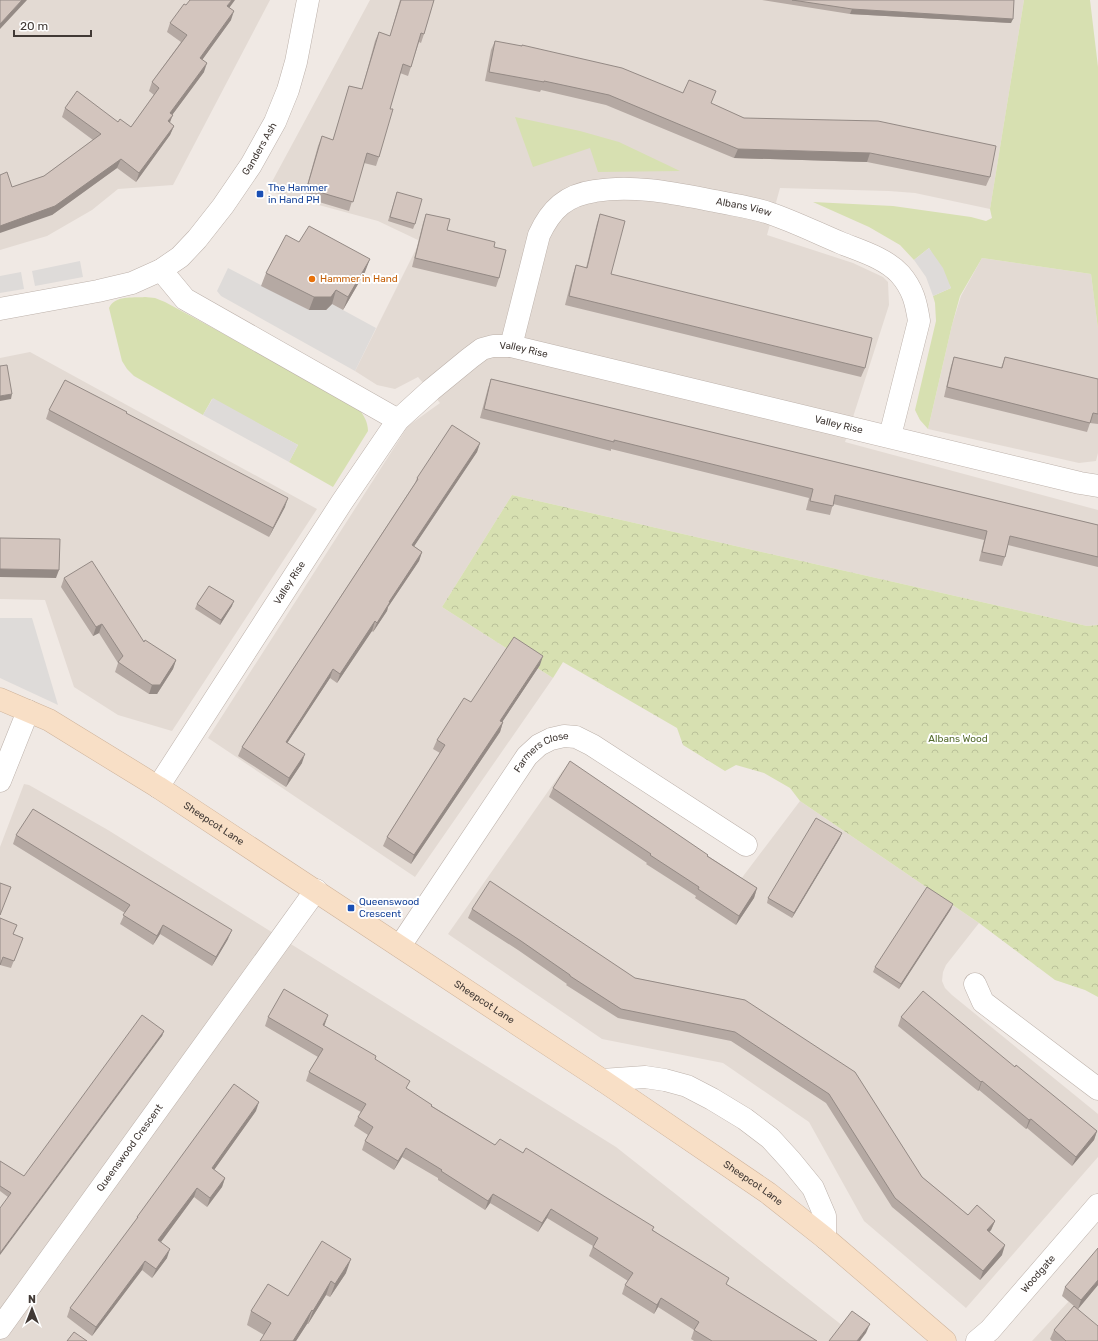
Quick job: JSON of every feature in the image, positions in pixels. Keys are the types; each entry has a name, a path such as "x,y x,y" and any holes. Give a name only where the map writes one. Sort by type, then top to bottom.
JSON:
{"street":[{"name":"Ganders Ash","path":"0,309 98,291 132,283 161,270 180,257 197,239 223,206 251,165 275,122 288,90 296,62 308,0"},
{"name":"Albans View","path":"511,346 539,235 546,220 556,208 572,198 595,190 627,189 675,194 744,207 769,213 882,260 899,273 910,288 916,302 919,321 890,436"},
{"path":"161,270 185,299 398,420"},
{"name":"Valley Rise","path":"158,787 346,496 398,420 430,390 470,358 482,350 492,346 511,346 890,436 1080,483 1098,486"},
{"name":"Sheepcot Lane","path":"0,699 49,720 158,787 602,1080 768,1193 825,1238 944,1341"},
{"path":"0,781 28,711"},
{"name":"Farmers Close","path":"400,946 527,756 539,745 551,739 564,736 576,737 592,745 746,845"},
{"name":"Queenswood Crescent","path":"0,1328 316,890"},
{"path":"975,984 983,1002 1098,1089"},
{"path":"602,1080 644,1077 665,1080 687,1086 745,1119 770,1138 792,1161 813,1188 825,1216 825,1238"},
{"name":"Woodgate","path":"977,1341 990,1330 1098,1205"}],"shaded area":[{"path":"0,0 270,0 173,185 118,189 92,210 47,236 0,250"},
{"path":"370,0 1024,0 990,209 915,193 780,188 767,235 853,263 883,277 888,282 889,305 845,442 1098,510 1098,625 1087,626 512,495 442,607 553,678 415,877 208,738 408,426 440,403 418,377 395,389 377,385 355,371 420,241 378,221 267,191"},
{"path":"929,248 943,268 951,288 933,296 926,277 914,260"},
{"path":"982,258 1091,274 1098,329 1098,453 1096,461 1079,463 928,429 952,325 961,296"},
{"path":"80,261 83,277 35,286 32,271"},
{"path":"228,268 309,310 326,310 332,304 376,328 355,371 221,296 217,291"},
{"path":"21,272 24,289 0,293 0,276"},
{"path":"30,352 317,509 172,731 118,715 74,687 45,600 0,599 0,358"},
{"path":"213,398 298,445 289,462 203,415"},
{"path":"0,618 32,618 58,705 0,678"},
{"path":"563,770 741,879 800,801 979,923 946,965 943,972 942,981 945,988 1098,1114 1098,1157 966,1308 864,1221 809,1122 723,1063 602,1039 448,934"},
{"path":"24,784 29,785 108,830 616,1147 862,1341 0,1341 0,847"},
{"path":"1098,1285 1098,1341 1032,1341 1069,1301"}],"green space":[{"path":"1024,0 1090,0 1098,67 1098,329 1091,274 982,258 960,296 928,429 920,420 915,410 936,321 933,296 951,288 929,248 914,260 900,245 869,227 813,202 893,206 971,217 986,221 992,218 990,209"},
{"path":"515,117 580,131 619,142 680,171 598,172 590,148 533,167"},
{"path":"129,297 155,298 165,302 358,407 366,421 368,431 333,487 289,462 298,445 212,399 203,415 134,376 127,369 122,361 109,308 115,301 120,299"},
{"name":"Albans Wood","path":"512,495 1087,626 1098,625 1098,997 1085,990 1055,980 979,923 800,801 790,788 764,773 736,765 725,771 683,745 677,728 563,662 553,678 442,607"}],"building":[{"path":"0,0 22,0 0,24"},
{"path":"190,0 232,0 227,6 234,11 200,58 207,63 170,113 173,115 168,121 174,126 139,173 121,159 55,206 0,226 0,175 7,172 12,187 44,176 101,134 65,108 77,91 118,122 120,119 131,127 159,88 152,82 187,35 170,23 184,4 186,5"},
{"path":"401,0 434,0 424,34 421,33 411,67 403,64 390,109 393,109 379,157 367,153 353,202 312,190 314,185 308,184 322,136 333,140 349,86 362,89 379,32 390,36"},
{"path":"792,0 1014,0 1013,19 852,9"},
{"path":"495,41 522,45 622,68 683,93 689,80 716,91 711,103 744,118 878,121 996,146 990,177 870,153 738,149 609,95 544,81 489,72"},
{"path":"397,192 422,199 415,224 390,217"},
{"path":"426,214 450,219 447,230 495,242 494,247 506,250 499,278 415,258"},
{"path":"600,214 625,221 611,274 872,338 865,368 569,296 576,265 587,268"},
{"path":"309,226 370,259 348,297 336,290 331,297 314,297 266,273 286,235 299,242"},
{"path":"954,357 1002,368 1005,357 1098,379 1098,414 1093,413 1090,423 947,387"},
{"path":"7,365 12,394 0,396 0,366"},
{"path":"491,379 1098,525 1098,557 1010,536 1005,557 982,552 987,531 835,495 833,506 810,501 813,489 614,440 614,442 484,409"},
{"path":"65,380 288,498 273,528 49,410"},
{"path":"452,425 480,443 412,545 422,552 377,623 375,621 340,674 333,669 286,742 305,754 289,778 242,747"},
{"path":"0,538 60,539 59,570 0,569"},
{"path":"92,561 144,642 145,640 176,660 160,685 152,685 118,662 123,656 102,624 96,627 64,578"},
{"path":"209,586 234,601 221,620 197,604"},
{"path":"514,637 543,656 500,721 503,722 414,855 387,837 445,745 437,740 464,698 471,702"},
{"path":"570,761 708,855 707,856 757,888 739,916 698,889 699,887 553,788"},
{"path":"33,809 232,930 216,957 163,925 157,936 123,915 130,905 16,835"},
{"path":"816,818 842,833 794,913 768,898"},
{"path":"490,881 635,978 745,1000 855,1072 922,1177 968,1215 977,1205 995,1221 987,1230 1005,1245 983,1271 895,1198 829,1094 735,1032 621,1009 472,909"},
{"path":"0,883 11,887 0,915"},
{"path":"927,887 953,904 901,984 875,967"},
{"path":"0,918 17,925 13,934 23,938 14,961 3,957 0,965"},
{"path":"284,989 328,1015 323,1025 376,1056 375,1059 410,1081 406,1088 432,1105 431,1106 495,1145 500,1139 523,1153 526,1148 654,1227 652,1230 729,1278 726,1284 817,1341 712,1341 694,1330 699,1322 661,1298 657,1305 625,1285 633,1273 593,1247 598,1238 551,1209 542,1223 493,1194 488,1201 406,1148 398,1161 365,1141 373,1127 358,1117 366,1104 309,1072 323,1049 268,1017"},
{"path":"923,991 1015,1067 1016,1065 1097,1131 1076,1157 1031,1119 1029,1120 901,1017"},
{"path":"142,1015 164,1031 0,1253 0,1208 11,1193 0,1186 0,1161 24,1176"},
{"path":"234,1084 259,1102 212,1168 225,1178 210,1198 197,1188 158,1240 170,1249 156,1269 145,1261 96,1327 70,1308"},
{"path":"322,1241 351,1259 335,1284 331,1281 293,1341 260,1341 271,1323 251,1311 268,1284 288,1296"},
{"path":"1098,1248 1098,1280 1081,1300 1065,1287"},
{"path":"1074,1306 1098,1326 1098,1341 1066,1341 1054,1330"},
{"path":"852,1311 870,1324 857,1341 829,1341"},
{"path":"74,1332 87,1341 67,1341"}],"place":[{"name":"The Hammer in Hand PH","path":"260,194"},
{"name":"Hammer in Hand","path":"312,279"},
{"name":"Queenswood Crescent","path":"351,908"}]}
